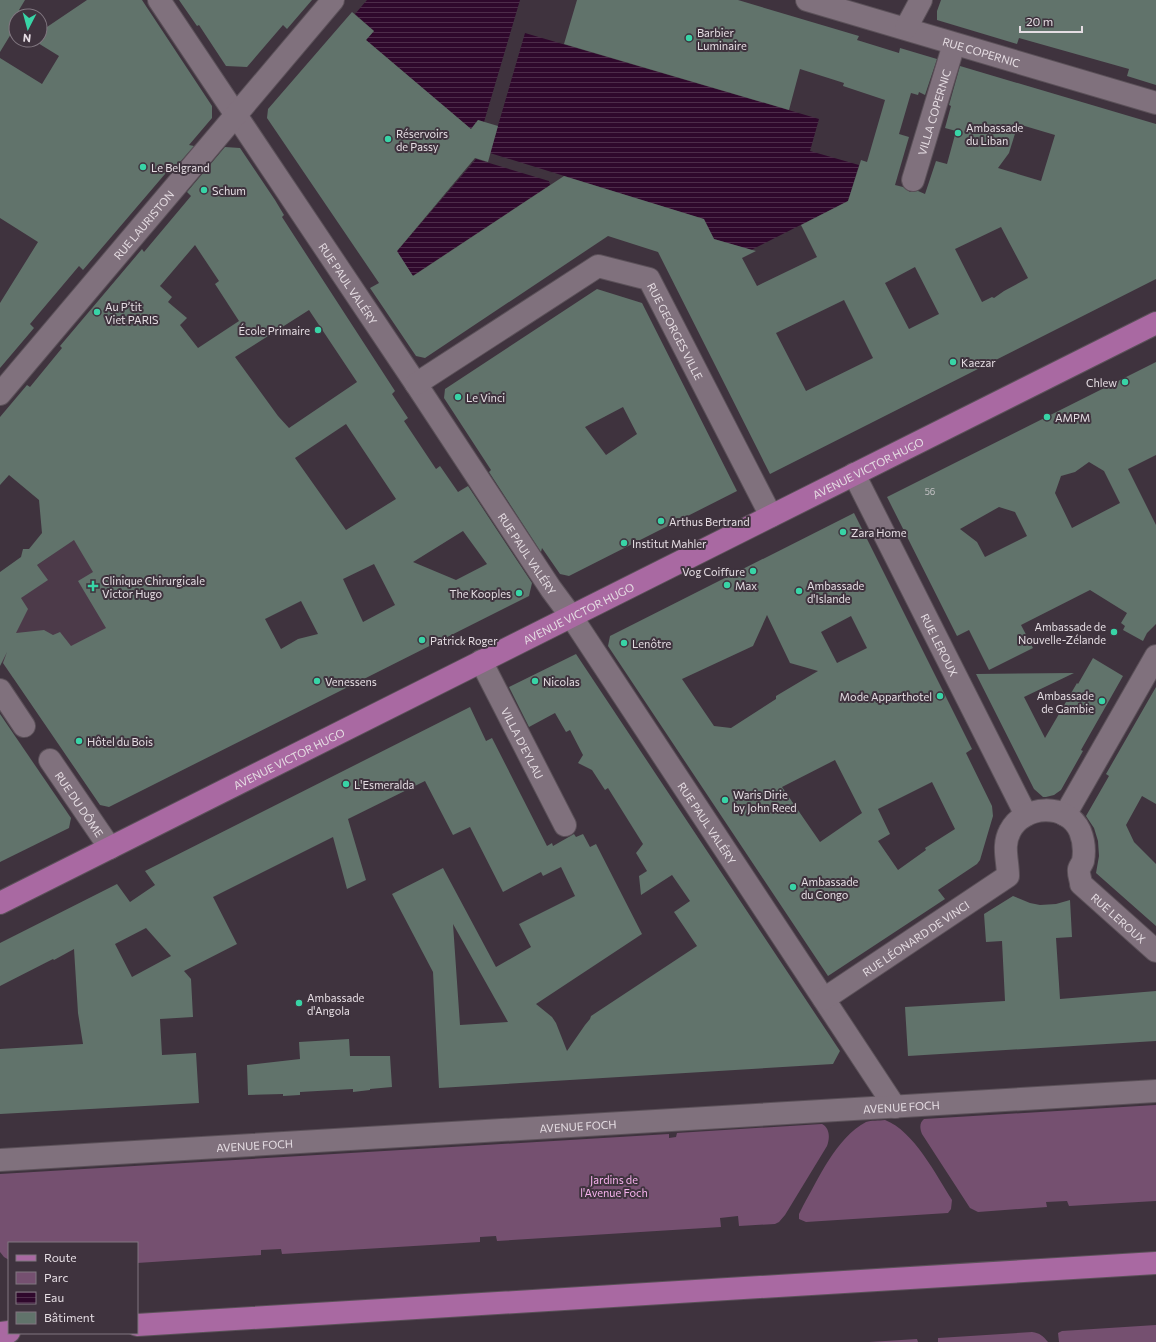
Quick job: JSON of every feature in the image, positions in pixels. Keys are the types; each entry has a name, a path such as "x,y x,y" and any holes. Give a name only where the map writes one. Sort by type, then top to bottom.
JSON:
{"main road":[{"name":"AVENUE VICTOR HUGO","path":"0,903 1156,323"},
{"path":"138,1325 1156,1263"}],"street":[{"name":"RUE PAUL VALÉRY","path":"159,0 416,384 550,589 571,616 895,1107"},
{"name":"RUE LAURISTON","path":"0,394 334,0"},
{"name":"RUE COPERNIC","path":"807,0 906,28 954,44 1156,104"},
{"path":"906,28 921,0"},
{"name":"VILLA COPERNIC","path":"913,180 954,44"},
{"name":"RUE GEORGES VILLE","path":"416,384 598,266 649,279 771,516"},
{"name":"RUE LEROUX","path":"854,474 1026,815"},
{"path":"1026,815 1035,811 1045,810 1056,811 1065,815 1156,656"},
{"name":"VILLA D'EYLAU","path":"481,661 565,825"},
{"path":"0,690 24,726"},
{"name":"RUE DU DÔME","path":"50,760 110,848"},
{"name":"RUE LÉONARD DE VINCI","path":"824,999 1008,876 1008,865 1005,856 1006,839 1010,830 1017,821 1026,815"},
{"name":"RUE LEROUX","path":"1065,815 1073,821 1079,829 1083,840 1084,852 1079,870 1081,884 1156,952"},
{"name":"AVENUE FOCH","path":"0,1160 1156,1091"}],"shaded area":[{"name":"Clinique Chirurgicale Victor Hugo","path":"132,499 181,591 13,678 0,659 0,591"}],"green space":[{"path":"1156,1105 1156,1201 1069,1206 1067,1201 1046,1202 1047,1207 978,1212 970,1208 922,1134 920,1128 921,1122 924,1119"},
{"path":"885,1120 896,1126 905,1134 923,1155 952,1200 951,1209 948,1213 806,1222 799,1219 799,1214 822,1171 837,1148 855,1129 866,1122"},
{"name":"Jardins de l'Avenue Foch","path":"822,1124 827,1128 829,1140 827,1146 785,1215 775,1224 739,1226 738,1216 720,1218 721,1227 497,1241 496,1236 480,1237 480,1242 282,1254 281,1249 261,1250 261,1255 138,1263 138,1242 8,1242 8,1259 0,1252 0,1174 669,1134 669,1138 676,1137 677,1133"},
{"path":"1156,1325 1156,1342 1059,1342 1058,1333 1062,1331"},
{"path":"1032,1332 1041,1335 1048,1342 938,1342 938,1338"},
{"path":"917,1339 918,1342 869,1342"}],"water":[{"path":"367,0 520,0 484,122 478,120 471,129 366,40 374,31 355,14"},
{"path":"525,33 819,119 810,151 859,165 848,201 751,250 714,239 703,219 490,153"},
{"path":"476,159 549,181 550,185 412,275 397,252 398,250"}],"building":[{"path":"0,0 25,0 20,8 8,8 8,39 0,52"},
{"path":"87,0 142,0 212,106 212,118 189,145 194,146 173,170 171,167 83,270 79,266 30,324 34,328 0,368 0,303 38,242 0,218 0,58 42,84 59,56 46,48 48,48 48,26"},
{"path":"179,0 312,0 287,29 283,25 247,67 226,66 199,25 197,26"},
{"path":"577,0 738,0 859,36 857,40 899,53 900,48 937,59 925,95 919,92 918,95 911,93 899,134 909,137 895,185 903,187 910,192 918,191 925,194 936,161 947,164 956,131 945,128 951,106 949,105 960,66 1156,124 1156,279 770,474 658,252 608,236 425,358 416,356 370,288 379,283 267,118 268,109 352,12 374,31 366,40 471,129 478,120 498,126 488,162 475,158 397,251 413,276 564,176 704,219 714,239 756,251 742,258 757,286 817,257 801,225 848,201 861,160 867,162 885,100 843,86 844,83 800,69 789,110 564,44","holes":["1018,124 1055,135 1041,181 998,168 1009,153","1001,227 1028,278 994,298 992,297 982,302 955,249","915,267 939,314 909,329 885,283","844,300 873,358 806,391 776,333"]},
{"path":"941,0 1156,0 1156,85 1127,76 1129,69 1019,38 1017,44 937,20 937,11"},
{"path":"225,147 240,148 275,200 284,215 282,217 395,391 392,394 408,418 404,421 436,469 440,466 458,492 468,486 532,583 529,596 109,807 100,805 3,663 7,652 0,666 0,572 21,557 23,549 29,549 42,533 39,500 9,475 0,485 0,417 27,385 30,387 62,348 60,346 142,249 144,252 191,196 187,192","holes":["195,245 219,281 215,284 239,321 198,348 180,325 187,318 168,302 172,297 160,286","309,310 357,382 289,428 278,416 235,357","346,424 396,499 346,530 295,458","463,531 487,564 456,580 413,562","74,540 93,572 78,581 106,628 71,646 60,632 53,635 44,630 16,633 28,609 21,598 48,580 37,565","374,564 395,605 363,622 343,579","301,601 318,634 298,639 281,649 265,619"]},
{"path":"597,289 642,303 737,491 569,576 560,574 542,548 541,552 489,472 491,470 444,398 445,389","holes":["623,407 637,434 606,455 585,427"]},
{"path":"1156,362 1156,455 1128,469 1156,525 1156,624 1147,633 1143,641 1123,630 1125,626 1121,623 1127,613 1090,590 1021,625 1033,648 989,670 969,630 957,636 887,497","holes":["1089,462 1104,471 1120,503 1072,528 1055,493 1061,476 1075,472","999,507 1015,512 1027,536 985,557 977,542 960,529"]},
{"path":"854,513 972,749 966,753 992,806 993,816 980,860 977,864 938,890 945,899 828,976 608,646 610,636","holes":["767,615 790,663 818,671 776,696 776,699 731,728 714,726 682,679 753,646","851,616 867,648 837,663 821,632","835,760 862,813 820,842 782,787","932,782 955,829 925,848 926,850 898,870 878,841 890,834 878,809"]},
{"path":"576,654 840,1051 833,1064 439,1088 433,972 392,894 443,868 496,967 531,947 519,924 575,896 561,867 543,876 541,872 503,892 470,827 453,835 425,781 348,819 366,880 347,889 333,837 213,897 237,944 184,971 191,979 193,1017 160,1019 162,1055 196,1053 199,1103 0,1114 0,1049 83,1044 78,1013 74,949 0,986 0,943 117,884 130,902 155,885 145,871 470,707 486,741 492,738 547,846 552,843 553,846 574,834 576,837 583,834 590,847 596,844 642,934 536,1004 552,1017 556,1023 567,1051 591,1016 697,946 674,912 690,901 672,875 641,895 639,876 647,871 636,853 643,844 608,788 605,790 592,770 578,763 583,755 570,730 566,732 555,713 529,727 509,687","holes":["453,924 508,1022 460,1025","146,928 171,956 132,977 115,944"]},
{"path":"1093,658 1123,676 1081,750 1083,751 1061,790 1054,795 1043,797 1034,789 976,674 1074,673 1024,697 1045,738"},
{"path":"1156,687 1156,804 1142,796 1126,825 1134,842 1156,864 1156,926 1096,873 1099,856 1098,841 1094,828 1086,816 1109,776 1106,774"},
{"path":"0,714 71,818 69,828 0,862"},
{"path":"1013,896 1030,903 1040,905 1056,904 1070,900 1072,937 1056,938 1060,999 1156,991 1156,1041 908,1056 905,1007 1005,1001 1002,941 986,942 984,914"},
{"path":"349,1039 350,1056 390,1056 392,1087 353,1092 353,1089 300,1092 300,1095 283,1096 283,1094 248,1095 247,1065 300,1059 299,1042"}],"place":[{"name":"Barbier Luminaire","path":"689,38"},
{"name":"Ambassade du Liban","path":"958,133"},
{"name":"Réservoirs de Passy","path":"388,139"},
{"name":"Le Belgrand","path":"143,167"},
{"name":"Schum","path":"204,190"},
{"name":"Au P’tit Viet PARIS","path":"97,312"},
{"name":"École Primaire","path":"318,330"},
{"name":"Kaezar","path":"953,362"},
{"name":"Chlew","path":"1125,382"},
{"name":"Le Vinci","path":"458,397"},
{"name":"AMPM","path":"1047,417"},
{"name":"Arthus Bertrand","path":"661,521"},
{"name":"Zara Home","path":"843,532"},
{"name":"Institut Mahler","path":"624,543"},
{"name":"Vog Coiffure","path":"753,571"},
{"name":"Max","path":"727,585"},
{"name":"Clinique Chirurgicale Victor Hugo","path":"93,586"},
{"name":"Ambassade d'Islande","path":"799,591"},
{"name":"The Kooples","path":"519,593"},
{"name":"Ambassade de Nouvelle-Zélande","path":"1114,632"},
{"name":"Patrick Roger","path":"422,640"},
{"name":"Lenôtre","path":"624,643"},
{"name":"Venessens","path":"317,681"},
{"name":"Nicolas","path":"535,681"},
{"name":"Mode Apparthotel","path":"940,696"},
{"name":"Ambassade de Gambie","path":"1102,701"},
{"name":"Hôtel du Bois","path":"79,741"},
{"name":"L'Esmeralda","path":"346,784"},
{"name":"Waris Dirie by John Reed","path":"725,800"},
{"name":"Ambassade du Congo","path":"793,887"},
{"name":"Ambassade d'Angola","path":"299,1003"}]}
